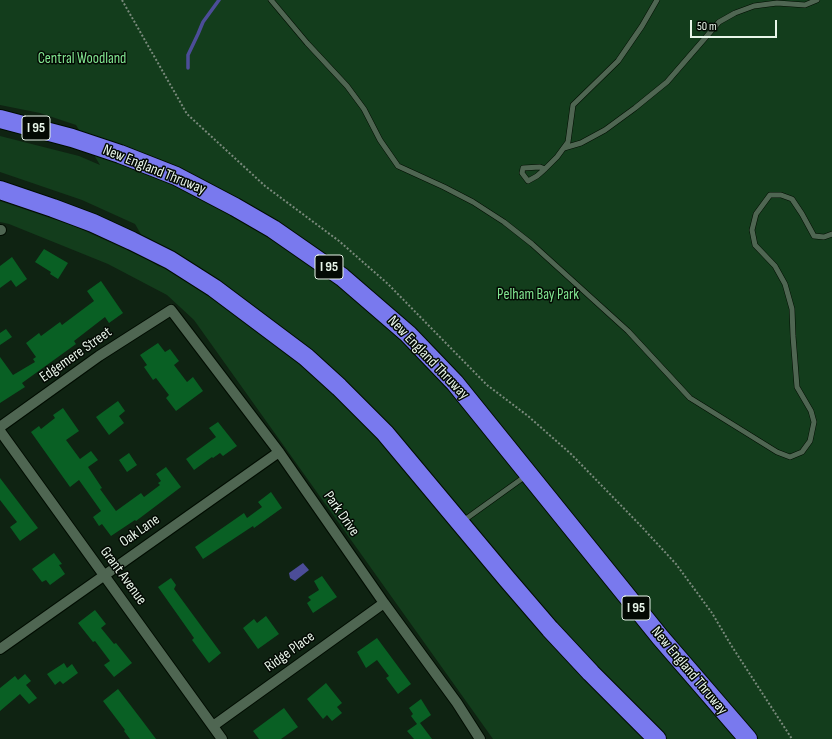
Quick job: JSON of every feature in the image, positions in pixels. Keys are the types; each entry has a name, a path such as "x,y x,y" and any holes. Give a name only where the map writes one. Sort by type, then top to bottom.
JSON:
{"highway":[{"name":"New England Thruway","path":"0,119 72,138 120,154 198,186 273,229 342,277 408,334 455,383 660,638 748,739"},
{"path":"0,190 53,208 112,232 170,260 214,288 301,353 339,387 385,433 550,629 591,673 657,739"}],"street":[{"name":"Edgemere Street","path":"0,426 99,356 171,310"},
{"name":"Park Drive","path":"171,310 279,452 384,603 457,703 480,739"},
{"name":"Grant Avenue","path":"0,431 222,739"},
{"name":"Oak Lane","path":"0,649 279,452"},
{"name":"Ridge Place","path":"213,726 384,603"}],"lane":[{"path":"271,0 307,43 347,86 364,109 380,140 398,166 473,202 504,222 532,244 628,331 690,398 778,452 790,457 802,452 810,441 814,422 812,411 797,387 792,309 785,284 775,266 755,246 752,230 756,214 770,195 781,195 792,199 814,236 824,238 832,234"},
{"path":"545,169 568,142 573,105 618,61 642,26 657,0"},
{"path":"564,148 581,143 605,130 667,82 719,22 735,13 754,6 777,3 805,5 817,0"},
{"path":"460,523 529,474"}],"path":[{"path":"122,0 188,114 265,186 338,242 388,284 487,385 528,416 571,454 676,564 712,613 792,739"}],"green space":[{"name":"Pelham Bay Park","path":"0,0 832,0 832,739 493,739 194,320 167,295 108,264 9,224 0,222 0,201 74,226 147,259 160,267 135,224 82,200 0,172 0,136 79,156 100,165 76,125 40,113 0,105"}],"shaded area":[{"path":"303,563 309,570 295,581 290,578 289,573"}],"building":[{"path":"44,249 68,263 58,279 50,274 51,272 35,262"},
{"path":"12,257 27,279 16,287 11,280 0,288 0,266"},
{"path":"101,281 123,313 109,323 105,317 74,341 76,344 22,383 25,387 0,403 0,357 13,375 35,362 33,359 36,357 26,343 39,333 41,336 60,322 62,325 94,301 87,291"},
{"path":"6,329 12,337 0,345 0,333"},
{"path":"158,343 165,352 170,349 179,361 174,365 187,382 193,377 203,391 176,411 166,398 169,395 156,378 153,380 144,367 147,365 140,355"},
{"path":"118,401 125,411 119,416 124,423 109,435 96,417"},
{"path":"63,408 79,431 66,440 80,459 91,451 98,460 88,467 102,488 100,489 116,511 141,493 144,497 160,485 158,483 161,481 156,474 166,467 181,487 136,521 135,520 111,536 102,524 99,526 93,517 101,511 79,480 70,487 31,432 39,426 41,429 55,418 53,415"},
{"path":"218,422 237,446 223,456 220,453 213,458 212,457 194,470 186,459 216,437 209,428"},
{"path":"129,453 137,465 127,472 119,460"},
{"path":"0,478 38,528 20,541 10,527 17,522 0,500"},
{"path":"271,492 282,508 254,528 253,526 203,559 195,547 244,513 247,518 262,507 258,502"},
{"path":"54,553 62,564 59,565 65,574 50,585 46,580 42,582 32,569"},
{"path":"322,576 337,597 313,613 307,603 311,600 308,597 319,590 314,581"},
{"path":"171,578 176,585 174,589 221,653 209,663 192,640 194,638 158,587"},
{"path":"95,610 106,624 101,628 114,644 116,643 132,663 114,677 104,665 110,661 95,641 93,642 78,623"},
{"path":"266,616 279,634 258,649 243,628 254,619 257,623"},
{"path":"377,638 411,684 398,694 386,678 389,676 377,660 366,668 357,652"},
{"path":"64,663 67,668 72,664 78,673 63,684 60,681 55,685 47,674"},
{"path":"25,674 31,681 26,685 37,698 29,704 20,694 0,711 0,688 15,676 18,680"},
{"path":"326,683 342,703 337,707 342,713 332,721 327,715 323,719 307,699"},
{"path":"118,689 156,739 130,739 103,701"},
{"path":"421,699 431,715 420,723 432,739 414,739 407,731 417,724 411,716 413,714 409,708"},
{"path":"284,708 298,727 281,739 259,739 253,731"}],"waterway":[{"path":"188,68 188,55 203,22 219,0"}],"park label":[{"name":"Central Woodland","path":"82,59"}]}
